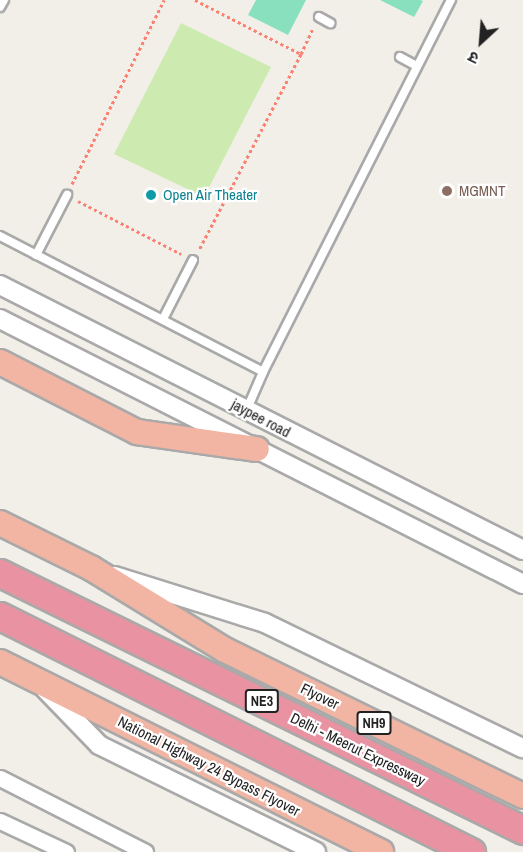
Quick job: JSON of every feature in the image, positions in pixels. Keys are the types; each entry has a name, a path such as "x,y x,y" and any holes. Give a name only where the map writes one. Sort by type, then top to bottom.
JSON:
{"highway":[{"path":"0,362 137,432 257,449"},
{"name":"Flyover","path":"0,524 91,568 225,650 523,796"},
{"name":"Delhi - Meerut Expressway","path":"0,573 523,830"},
{"path":"0,616 471,852"},
{"name":"National Highway 24 Bypass Flyover","path":"0,662 381,852"}],"street":[{"name":"jaypee road","path":"0,285 523,550"},
{"path":"0,319 523,584"},
{"path":"328,485 340,459"},
{"path":"91,568 265,623 523,748"},
{"path":"36,680 99,745 316,852"},
{"path":"0,778 145,852"},
{"path":"0,821 66,852"}],"lane":[{"path":"0,7 3,0"},
{"path":"246,410 451,0"},
{"path":"319,17 330,23"},
{"path":"400,57 417,66"},
{"path":"36,255 67,195"},
{"path":"0,236 263,372"},
{"path":"163,319 193,260"}],"path":[{"path":"164,0 67,195 193,260 301,54 195,0"}],"green space":[{"path":"256,0 306,0 288,35 248,15"},
{"path":"380,0 420,0 423,1 414,17"},
{"path":"181,23 271,67 204,197 114,154"}],"place":[{"name":"MGMNT","path":"447,191"},
{"name":"Open Air Theater","path":"151,195"}]}
